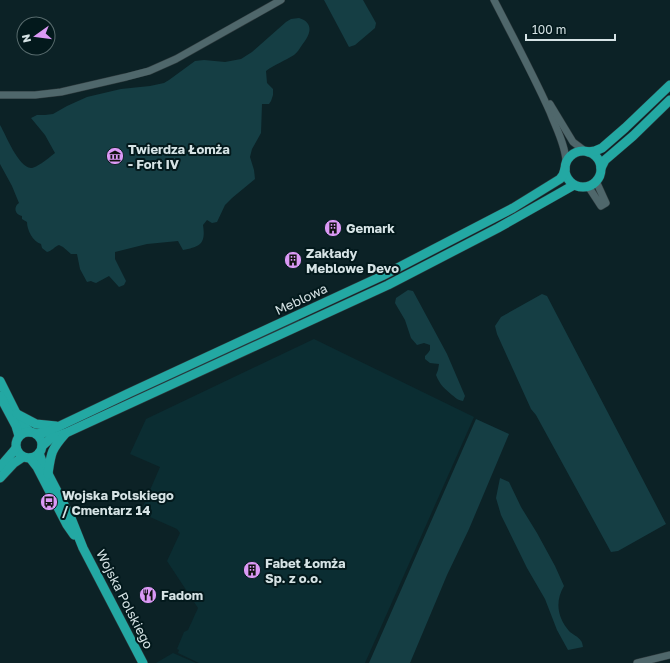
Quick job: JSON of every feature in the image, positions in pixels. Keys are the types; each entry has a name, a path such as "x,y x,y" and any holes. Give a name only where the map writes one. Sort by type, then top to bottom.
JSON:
{"main road":[{"path":"670,85 602,148 595,151 576,152 569,157 565,173 568,180 581,187 588,186 596,181 608,156 633,136 670,100"},
{"path":"586,151 597,158 601,168"},
{"name":"Meblowa","path":"33,433 47,432 393,270 513,208 560,179 566,165"},
{"name":"Meblowa","path":"40,449 50,439 373,292 498,228 574,184"},
{"path":"0,381 23,426 33,433 40,438 40,449 34,457 26,457 19,454 16,448 16,442 19,436 24,432 33,433"},
{"path":"0,396 16,426 19,436"},
{"path":"17,414 36,424 58,426"},
{"path":"48,474 52,450 66,433"},
{"path":"0,467 16,448"},
{"name":"Wojska Polskiego","path":"40,449 43,464 71,518 83,548 143,663"},
{"path":"0,478 14,463 26,457"},
{"name":"Wojska Polskiego","path":"26,457 37,467 67,524 83,548"}],"street":[{"path":"0,95 35,95 62,92 149,71 176,59 281,0"},
{"path":"494,0 534,78 559,133 564,148 566,165"},
{"path":"534,78 573,142 586,151"},
{"path":"588,186 603,204 596,181"},
{"path":"637,663 670,655"}],"shaded area":[{"path":"324,0 363,0 376,23 375,28 355,45 349,47"},
{"path":"299,18 304,20 309,26 310,30 305,41 294,55 266,71 267,83 273,89 273,95 269,104 262,104 261,133 252,149 250,157 255,179 225,205 217,222 212,223 207,220 203,225 204,236 198,246 183,250 178,241 147,244 115,252 115,259 126,281 124,285 119,287 109,276 96,283 91,281 87,282 80,269 77,254 71,254 59,245 47,252 42,248 41,244 35,241 29,232 27,222 22,219 22,216 16,213 15,209 19,203 0,164 0,125 17,157 26,166 34,168 55,153 45,135 31,118 37,115 53,114 87,97 121,89 164,83 195,61 204,60 225,62 241,59 252,52 286,22 291,19"},
{"path":"408,290 413,291 447,354 465,396 463,401 452,395 439,381 436,375 439,364 430,363 425,359 425,356 430,350 430,345 424,343 417,345 411,338 405,320 395,303 396,298"},
{"path":"542,294 547,296 666,524 618,551 611,552 536,415 531,409 497,334 495,326 501,317"},
{"path":"298,318 300,322 52,436 50,432"},
{"path":"314,339 474,417 365,663 199,663 178,653 179,650 177,649 184,632 188,630 198,608 167,561 180,533 177,529 141,513 160,467 130,454 146,419"},
{"path":"476,419 509,434 469,529 447,575 410,663 369,663"},
{"path":"500,478 509,482 521,507 555,566 564,586 558,603 560,615 565,626 582,642 583,647 568,650 557,630 545,599 527,568 501,515 496,498"},
{"path":"173,653 196,663 156,663"}],"place":[{"name":"Twierdza Łomża - Fort IV","path":"115,156"},
{"name":"Gemark","path":"333,228"},
{"name":"Zakłady Meblowe Devo","path":"293,260"},
{"name":"Wojska Polskiego / Cmentarz 14","path":"49,502"},
{"name":"Fabet Łomża Sp. z o.o.","path":"252,570"},
{"name":"Fadom","path":"148,595"}]}
